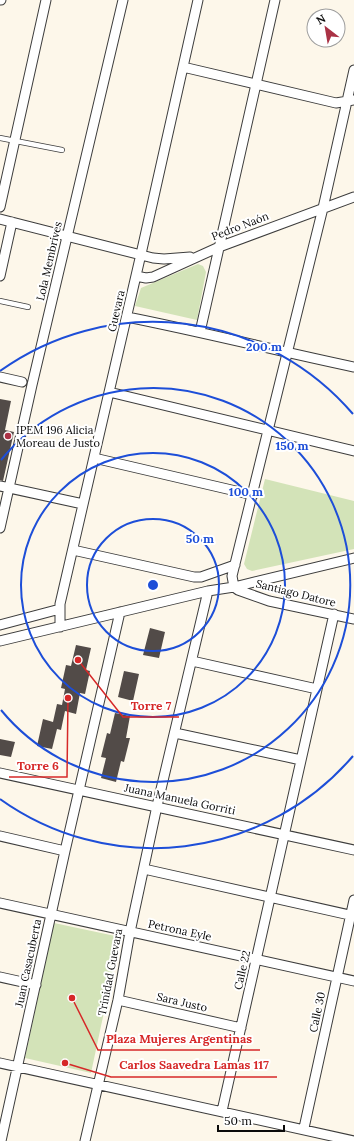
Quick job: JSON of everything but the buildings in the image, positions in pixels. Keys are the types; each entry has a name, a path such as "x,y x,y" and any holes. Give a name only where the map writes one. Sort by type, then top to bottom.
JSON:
{"street":[{"path":"0,207 46,0"},
{"name":"Lola Membrives","path":"0,528 5,487 68,236 123,0"},
{"name":"Guevara","path":"60,626 60,609 83,504 127,317 198,0"},
{"path":"200,332 275,0"},
{"path":"183,67 336,103 350,101"},
{"path":"234,586 232,576 350,101 354,70"},
{"name":"Pedro Naón","path":"136,276 146,278 153,277 219,247 354,197"},
{"path":"0,219 164,259 197,256"},
{"path":"0,276 12,222"},
{"path":"127,317 354,367"},
{"path":"0,378 22,382"},
{"path":"109,392 268,432 354,451"},
{"path":"94,458 252,495"},
{"path":"5,487 83,504"},
{"path":"73,550 194,577 201,577 235,565"},
{"path":"0,641 354,558"},
{"name":"Santiago Datore","path":"234,586 238,590 269,600 354,619"},
{"name":"Trinidad Guevara","path":"85,1141 118,1000 130,932 157,806 176,733 208,591"},
{"path":"0,625 60,609"},
{"name":"Juan Casacuberta","path":"1,1141 65,851 120,612"},
{"name":"Calle 22","path":"222,1111 334,614"},
{"path":"192,661 317,689"},
{"path":"176,733 301,760"},
{"name":"Juana Manuela Gorriti","path":"0,773 354,850"},
{"path":"0,836 65,851"},
{"path":"144,869 352,916"},
{"name":"Calle 30","path":"304,1128 352,916 354,900"},
{"name":"Petrona Eyle","path":"0,903 354,981"},
{"path":"0,977 36,985"},
{"name":"Sara Justo","path":"118,1000 241,1028"},
{"path":"0,1063 354,1140"}],"lane":[{"path":"0,138 62,150"},
{"path":"0,301 28,307"}],"green space":[{"path":"198,264 203,266 206,272 197,320 135,306 141,288"},
{"path":"265,479 354,501 354,549 252,571 247,569 244,564"},
{"path":"54,923 120,937 91,1073 25,1058"}],"place":[{"name":"IPEM 196 Alicia Moreau de Justo","path":"8,436"},
{"name":"Torre 7","path":"78,660"},
{"name":"Torre 6","path":"68,698"},
{"name":"Plaza Mujeres Argentinas","path":"72,998"},
{"name":"Carlos Saavedra Lamas 117","path":"65,1063"}]}
